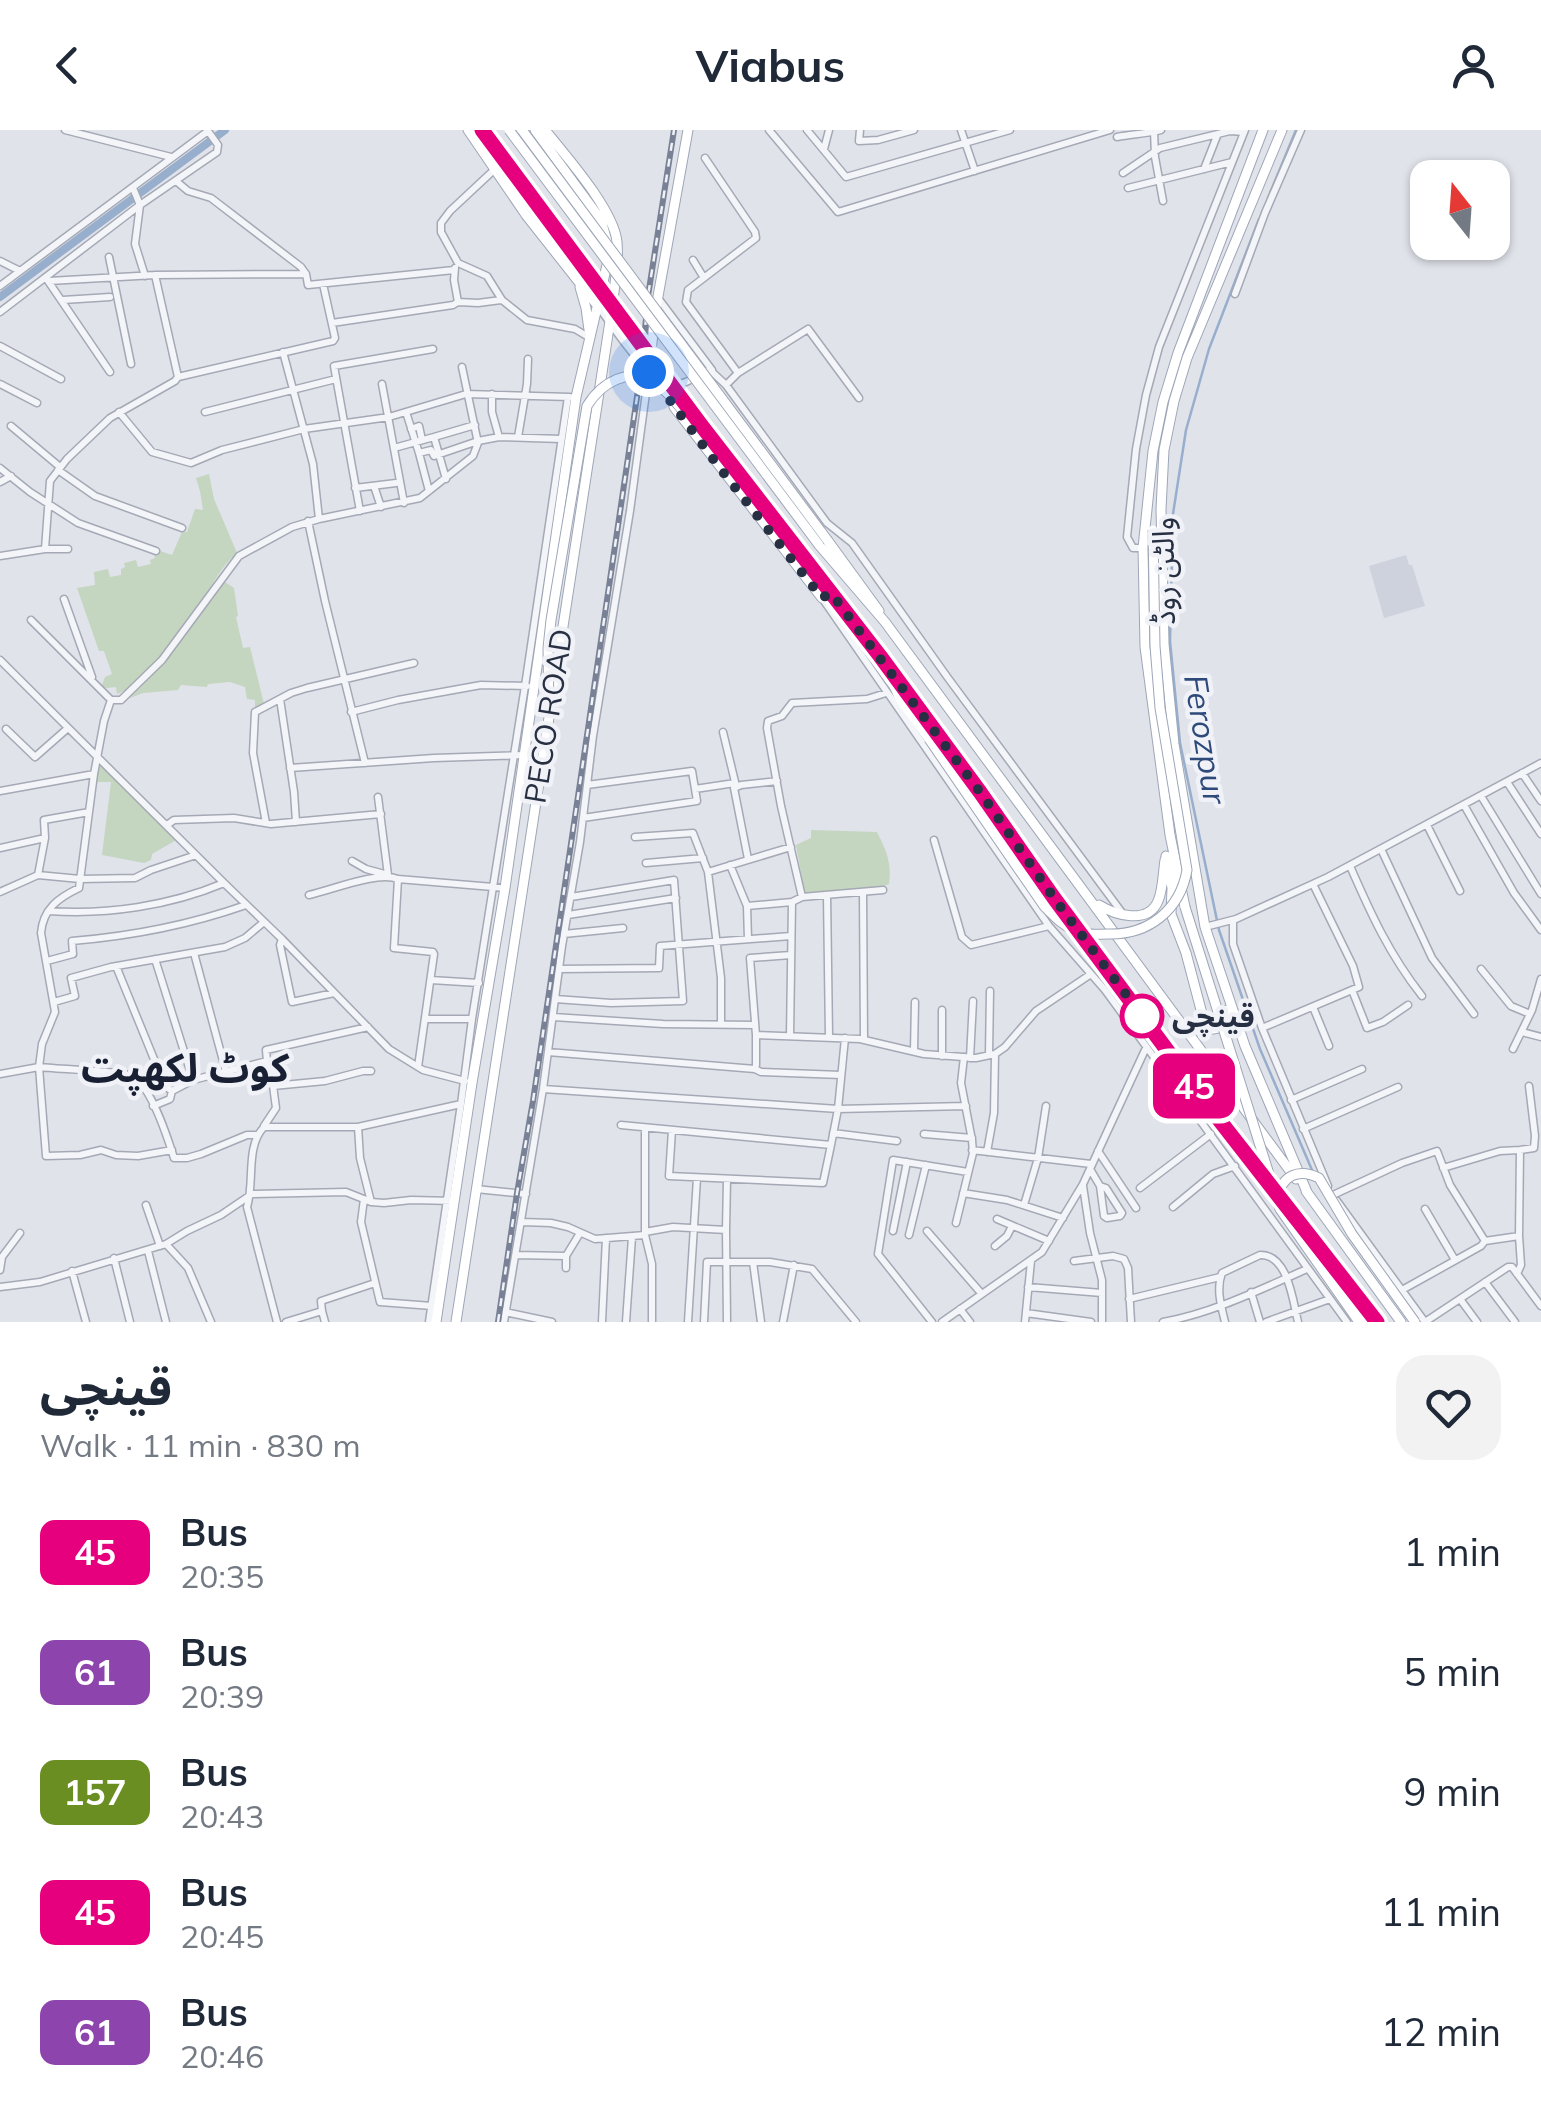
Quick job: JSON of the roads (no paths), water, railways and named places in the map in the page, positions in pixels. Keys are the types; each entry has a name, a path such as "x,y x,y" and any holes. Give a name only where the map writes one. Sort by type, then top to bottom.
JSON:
{"main road":[{"path":"468,130 526,215 598,305"},
{"path":"482,130 804,560 826,596"},
{"path":"509,130 824,543"},
{"path":"522,130 868,605 935,688 1402,1322"},
{"name":"PECO ROAD","path":"436,1322 449,1201 492,926 505,888 524,755 529,686 572,397 610,252 605,230 590,203 535,130"},
{"name":"PECO ROAD","path":"456,1322 617,256 615,232 596,197 545,130"},
{"path":"688,130 649,372 719,467 880,656 1213,1112 1377,1322"},
{"name":"والٹن روڈ","path":"1170,835 1145,647 1143,548 1153,451 1178,353 1263,130"},
{"name":"والٹن روڈ","path":"1282,130 1187,358 1174,401 1164,450 1161,509 1164,644 1174,744 1205,927 1245,1046 1307,1192"},
{"path":"576,278 590,338"},
{"path":"549,708 550,620 584,416 593,395 622,377 647,379 668,394 722,453"},
{"path":"880,656 900,699 1056,919 1086,934 1120,934 1150,926 1174,904 1186,870 1160,708 1155,646 1153,530 1161,509"},
{"path":"1092,901 1134,916 1155,907 1170,835"},
{"path":"1170,835 1185,907 1280,1209 1359,1322"},
{"path":"1166,856 1172,919 1206,1024 1218,1029 1228,1026 1230,1020 1208,954 1211,947"},
{"path":"483,985 507,990"},
{"path":"1280,1209 1277,1198 1284,1180 1300,1172 1319,1178 1352,1234 1415,1322"}],"street":[{"path":"65,130 173,157"},
{"path":"769,130 838,212 1110,130"},
{"path":"807,130 846,177 1010,130"},
{"path":"824,150 828,130"},
{"path":"860,130 858,140 873,141 914,130"},
{"path":"961,130 975,171"},
{"path":"1067,130 1070,142"},
{"path":"1234,294 1300,130"},
{"path":"1117,137 1157,131 1163,202"},
{"path":"1124,173 1156,151 1185,140 1244,131 1159,347 1146,395 1127,538 1134,548 1143,548"},
{"path":"0,286 209,132 218,145 217,152 140,203 0,312"},
{"path":"1204,169 1218,132"},
{"path":"705,158 756,238 688,290 686,302 738,374"},
{"path":"1128,188 1233,162"},
{"path":"458,302 456,266 441,223 495,170"},
{"path":"176,181 188,191 211,198 301,268 308,285 456,266 475,269 487,276 502,300 527,320 575,329 590,338"},
{"path":"134,190 140,203 135,244 145,276"},
{"path":"109,258 131,364"},
{"path":"693,260 704,278"},
{"path":"0,261 20,271"},
{"path":"47,279 306,274"},
{"path":"45,549 46,502 50,481 59,469 110,418 178,377 155,275"},
{"path":"47,279 110,372"},
{"path":"178,377 334,341 323,284"},
{"path":"62,300 110,297"},
{"path":"658,298 827,523 852,543 1124,915"},
{"path":"332,323 458,302 502,300"},
{"path":"598,305 649,372 677,384 712,371"},
{"path":"726,385 808,330 859,398"},
{"path":"0,346 62,379"},
{"path":"360,511 334,366 432,349"},
{"path":"283,352 313,464 319,518"},
{"path":"518,437 528,358"},
{"path":"31,620 112,700 121,700 162,660 238,556 319,518 420,498 474,456 478,440 462,367"},
{"path":"504,1322 543,1089 649,372"},
{"path":"205,412 336,379"},
{"path":"0,384 37,403"},
{"path":"382,384 404,503"},
{"path":"119,412 152,452 191,463 222,450 304,429 388,417 466,394 572,397 561,439 548,556"},
{"path":"492,394 499,437"},
{"path":"406,412 418,441 429,491"},
{"path":"394,448 474,425"},
{"path":"11,426 95,496 182,528"},
{"path":"434,437 446,478"},
{"path":"419,453 432,450 434,456 478,440 499,437 561,439"},
{"path":"0,468 78,522 156,551"},
{"path":"0,482 11,476"},
{"path":"355,488 396,484"},
{"path":"374,486 381,507"},
{"path":"308,522 365,763"},
{"path":"0,556 68,549"},
{"path":"826,596 886,692 1049,926 1105,990 1348,1322"},
{"path":"64,599 92,678"},
{"path":"0,660 389,1049 418,1067 468,1082"},
{"path":"266,823 254,760 255,712 307,688 414,663"},
{"path":"935,688 948,678"},
{"path":"351,712 481,685 529,686 512,756 492,887 492,926"},
{"path":"802,897 768,721 782,716 792,703 866,699 886,692"},
{"path":"112,700 97,756 79,888 56,901 42,922 55,1012 42,1044 38,1068 46,1156 101,1150 138,1156 172,1150"},
{"path":"280,700 296,822"},
{"path":"6,729 35,757 68,728"},
{"path":"723,732 748,859"},
{"path":"290,768 524,755"},
{"path":"1205,927 1234,920 1314,884 1541,763"},
{"path":"583,818 696,802 692,771 587,786"},
{"path":"1522,773 1541,801"},
{"path":"0,791 94,774"},
{"path":"695,789 777,782"},
{"path":"1507,782 1541,834"},
{"path":"1481,796 1541,894"},
{"path":"378,797 388,875"},
{"path":"1464,805 1514,893 1541,930"},
{"path":"38,875 44,820 88,812"},
{"path":"167,824 174,820 234,818 296,822 381,814"},
{"path":"1427,825 1460,891"},
{"path":"635,837 692,832 708,872 721,978 722,1024"},
{"path":"0,848 45,838"},
{"path":"934,840 966,943 972,945 1049,926"},
{"path":"708,872 791,847"},
{"path":"1381,850 1432,958 1474,1014"},
{"path":"0,892 38,875 135,878 196,856"},
{"path":"646,864 703,858"},
{"path":"352,861 398,879 505,888"},
{"path":"730,865 747,906 748,939"},
{"path":"1350,866 1380,933 1422,996"},
{"path":"308,895 388,875"},
{"path":"398,879 394,948 434,952 418,1067"},
{"path":"555,1000 682,1002 674,880 570,897"},
{"path":"48,910 147,906 224,883"},
{"path":"1262,1028 1359,988 1353,966 1314,884"},
{"path":"747,906 883,890"},
{"path":"862,892 864,1039"},
{"path":"827,895 829,1037"},
{"path":"568,915 676,898"},
{"path":"790,1036 792,902"},
{"path":"46,961 74,954 72,941 180,925 246,905"},
{"path":"1234,920 1233,944 1262,1028 1333,1195 1425,1322 1508,1267 1512,1267 1541,1306"},
{"path":"54,1002 75,996 71,978 226,947 246,938 264,922"},
{"path":"564,934 623,928"},
{"path":"559,968 659,968 660,947 791,936"},
{"path":"282,939 292,1002 335,993"},
{"path":"194,952 226,1072"},
{"path":"756,1065 750,958 791,955"},
{"path":"155,960 193,1080"},
{"path":"116,966 165,1086 172,1091"},
{"path":"1480,969 1512,1006 1530,1014"},
{"path":"756,1035 864,1039 942,1056 992,1055 1021,1031 1036,1011 1091,974"},
{"path":"1512,1049 1538,1002 1541,978"},
{"path":"429,1322 461,1104 468,1082 472,1019 483,985 431,980"},
{"path":"1352,990 1366,1028 1408,1005"},
{"path":"987,1152 994,1113 990,991"},
{"path":"956,1223 972,1150 960,1083 973,1001"},
{"path":"914,1052 915,1002"},
{"path":"1313,1007 1329,1046"},
{"path":"942,1010 942,1056"},
{"path":"552,1017 663,1024 755,1024"},
{"path":"425,1020 472,1019"},
{"path":"277,1322 247,1206 252,1194 257,1135 276,1108 266,1050 368,1027"},
{"path":"1522,1032 1541,1037"},
{"path":"672,1130 669,1176 823,1183 838,1109 844,1038"},
{"path":"942,1322 1042,1252 1083,1184 1146,1048"},
{"path":"548,1052 761,1072 841,1075"},
{"path":"153,1106 193,1080 267,1061"},
{"path":"0,1074 38,1068 131,1075 162,1120 174,1158 187,1158 257,1135"},
{"path":"1291,1100 1362,1069"},
{"path":"274,1086 371,1072"},
{"path":"1443,1168 1500,1151 1534,1148 1529,1086"},
{"path":"1303,1129 1398,1087"},
{"path":"543,1089 838,1109 966,1106"},
{"path":"264,1128 358,1126 461,1104"},
{"path":"1024,1205 1038,1158 1046,1106"},
{"path":"358,1126 368,1200 361,1222 380,1302 432,1306"},
{"path":"620,1126 831,1145"},
{"path":"645,1128 645,1234 652,1264 652,1322"},
{"path":"834,1133 897,1141"},
{"path":"924,1134 972,1138"},
{"path":"1140,1188 1210,1134"},
{"path":"972,1150 1091,1166"},
{"path":"1098,1150 1136,1208"},
{"path":"1517,1274 1522,1265 1520,1150"},
{"path":"1333,1195 1436,1151 1450,1186 1484,1241"},
{"path":"932,1322 878,1254 893,1160 968,1172"},
{"path":"893,1231 908,1162"},
{"path":"910,1235 926,1165"},
{"path":"1091,1166 1100,1186 1104,1216 1120,1216 1122,1212 1106,1188 1100,1186"},
{"path":"1173,1206 1212,1174 1235,1166"},
{"path":"688,1322 697,1178"},
{"path":"727,1179 727,1322"},
{"path":"1083,1184 1102,1280 1102,1322"},
{"path":"476,1189 526,1194"},
{"path":"0,1287 40,1282 163,1245 252,1194 346,1192 384,1203 449,1201"},
{"path":"963,1193 1007,1200 1063,1218"},
{"path":"146,1206 163,1245 188,1268 210,1322"},
{"path":"1425,1208 1455,1260"},
{"path":"997,1219 1048,1241"},
{"path":"522,1222 568,1226 595,1238 632,1237 673,1227 726,1230"},
{"path":"995,1246 1012,1226"},
{"path":"566,1268 566,1256 580,1232"},
{"path":"928,1232 981,1293"},
{"path":"0,1270 2,1258 20,1233"},
{"path":"1484,1241 1519,1236"},
{"path":"626,1322 632,1237"},
{"path":"602,1322 606,1238"},
{"path":"1402,1290 1484,1241"},
{"path":"148,1250 166,1322"},
{"path":"516,1254 566,1256"},
{"path":"1225,1322 1220,1305 1220,1277 1225,1270 1267,1254 1272,1255 1288,1277 1298,1322"},
{"path":"1074,1261 1120,1256 1124,1259 1128,1268 1130,1322"},
{"path":"114,1258 130,1322"},
{"path":"1031,1260 1025,1318 1091,1322"},
{"path":"704,1322 707,1262 754,1262 812,1269 856,1322"},
{"path":"754,1262 762,1322"},
{"path":"784,1322 794,1266"},
{"path":"1168,1322 1190,1319 1308,1269"},
{"path":"72,1271 86,1322"},
{"path":"1129,1299 1220,1277"},
{"path":"1485,1282 1515,1322"},
{"path":"326,1322 321,1301 375,1283"},
{"path":"1028,1287 1102,1293"},
{"path":"1251,1292 1263,1322 1330,1299"},
{"path":"1460,1299 1477,1322"},
{"path":"960,1309 970,1322"},
{"path":"286,1322 322,1311"},
{"path":"505,1312 552,1322"}],"waterway":[{"path":"0,297 225,130"},
{"name":"Ferozpur","path":"1268,198 1296,130"},
{"name":"Ferozpur","path":"1259,219 1209,349 1186,430 1173,514 1170,641 1180,743 1219,930 1260,1049 1312,1170"},
{"name":"Ferozpur","path":"1381,1266 1421,1322"}],"railway":[{"path":"498,1322 674,130"}],"place":[{"name":"قینچی","path":"1142,1016"}],"district":[{"name":"کوٹ لکھپت","path":"185,1067"}]}
